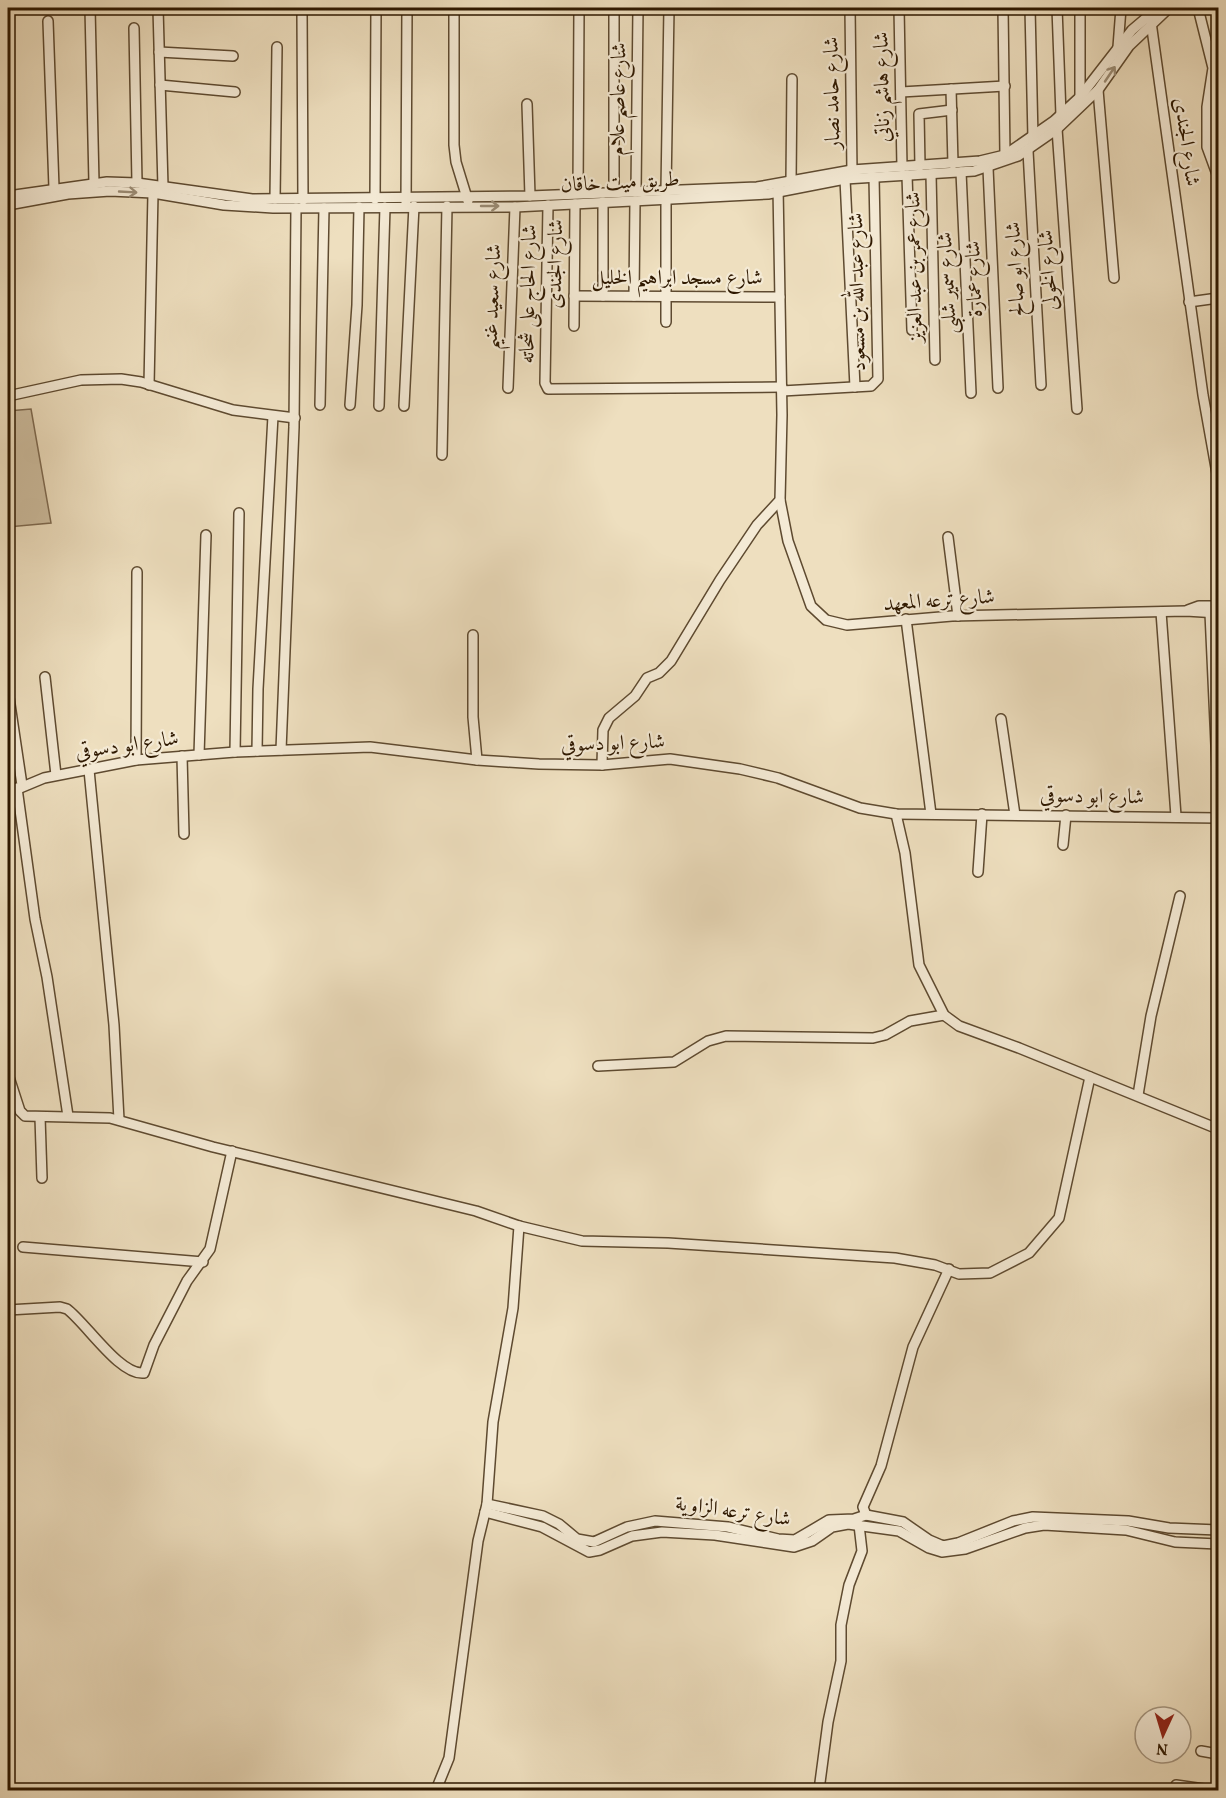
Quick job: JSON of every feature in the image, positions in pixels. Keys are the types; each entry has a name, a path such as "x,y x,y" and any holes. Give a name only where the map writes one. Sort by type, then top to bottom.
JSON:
{"street":[{"path":"90,8 94,183"},
{"path":"158,8 164,187"},
{"path":"375,199 376,8"},
{"path":"404,406 409,204 407,8"},
{"path":"454,8 454,145 456,162 468,202"},
{"path":"578,193 579,8"},
{"path":"614,8 614,192"},
{"name":"شارع عاصم علام","path":"634,296 638,8"},
{"path":"666,322 669,8"},
{"name":"شارع حامد نصار","path":"850,8 849,175 855,387"},
{"name":"شارع هاشم زناتي","path":"899,8 912,330"},
{"path":"1003,8 1005,154"},
{"path":"1030,8 1033,138"},
{"path":"1057,8 1061,115"},
{"path":"1080,8 1080,97"},
{"path":"1118,47 1121,8"},
{"name":"طريق ميت خاقان","path":"8,205 88,192 153,194 224,205 299,204 375,199 409,204 447,206 468,202 514,207 603,202 635,196 778,188 849,175 874,177 920,166 980,161 1005,154 1033,138 1061,115 1080,97 1118,47 1158,8"},
{"name":"طريق ميت خاقان","path":"778,188 791,181 849,175 905,171 931,174 961,172 988,168 1028,151 1057,129 1098,90 1150,15 1169,8"},
{"path":"1198,8 1213,68 1207,106 1207,147 1218,177"},
{"path":"281,750 295,418 302,11"},
{"name":"شارع الجندى","path":"1150,15 1213,459 1218,479"},
{"path":"48,21 54,188"},
{"path":"134,28 137,183"},
{"path":"275,199 277,47"},
{"path":"159,52 233,56"},
{"path":"791,181 792,79"},
{"path":"160,85 235,92"},
{"path":"901,92 1005,86"},
{"path":"951,89 953,164"},
{"path":"1098,90 1114,278"},
{"path":"527,104 530,196"},
{"path":"920,166 919,114 952,110"},
{"name":"شارع الخولى","path":"1057,129 1077,409"},
{"name":"شارع ابو صالح","path":"1028,151 1041,385"},
{"name":"شارع عمارة","path":"988,168 998,388"},
{"name":"شارع سمير شلبى","path":"961,172 971,393"},
{"name":"شارع عمر بن عبد العزيز","path":"931,174 935,360"},
{"name":"شارع عبد الله بن مسعود","path":"545,383 550,390 782,389 871,386 880,375 874,177"},
{"path":"8,181 8,196"},
{"name":"طريق ميت خاقان","path":"8,196 94,183 137,183 230,197 275,199 324,208 385,207 578,193 614,192 635,196"},
{"name":"شارع ترعه المعهد","path":"778,188 782,389 780,500 788,541 811,606 817,614 836,624 847,625 958,616 1186,611 1214,613"},
{"path":"149,385 153,194"},
{"path":"603,202 603,296"},
{"name":"شارع الجندى","path":"574,326 575,204"},
{"name":"شارع الحاج على شحاته","path":"545,383 548,205"},
{"path":"442,455 447,206"},
{"path":"350,405 357,305 359,207"},
{"path":"379,406 385,207"},
{"name":"شارع سعيد غنيم","path":"508,388 514,207"},
{"path":"320,405 324,208"},
{"name":"شارع مسجد ابراهيم الخليل","path":"574,296 780,297"},
{"path":"1190,302 1218,298"},
{"path":"8,396 92,379 133,380 234,410 295,418"},
{"path":"257,751 259,656 273,416"},
{"path":"602,765 603,730 609,718 635,696 647,678 665,668 680,650 720,580 757,525 780,500"},
{"path":"235,752 238,513"},
{"path":"199,755 206,535"},
{"path":"948,537 958,616"},
{"path":"136,760 137,572"},
{"name":"شارع ترعه المعهد","path":"1186,611 1199,606 1218,606"},
{"path":"1161,612 1176,816"},
{"path":"1214,613 1218,789"},
{"path":"906,619 931,814"},
{"path":"473,635 473,717 477,760"},
{"path":"45,677 56,775"},
{"path":"8,691 68,1116"},
{"path":"1001,719 1015,815"},
{"name":"شارع ابو دسوقي","path":"8,793 56,775 136,760 235,752 370,747 477,760 602,765 670,759 740,769 778,778 860,808 896,814 1218,818"},
{"path":"182,756 184,834"},
{"path":"89,770 114,1025 119,1120"},
{"path":"896,814 905,853 919,965 944,1015 959,1026 1138,1095 1218,1129"},
{"path":"978,872 982,814"},
{"path":"1063,845 1066,815"},
{"path":"1138,1095 1151,1016 1180,896"},
{"path":"598,1066 674,1062 708,1041 726,1036 873,1038 910,1021 944,1015"},
{"path":"8,1074 21,1113 29,1117 68,1116 119,1120 476,1211 519,1226 582,1241 668,1243 895,1258 949,1269 959,1274 990,1273 1029,1254 1059,1218 1066,1196 1090,1077"},
{"path":"40,1117 42,1178"},
{"path":"8,1310 60,1307 68,1309 126,1368 143,1374 154,1345 187,1281 203,1262 210,1249 232,1150"},
{"path":"436,1791 449,1758 476,1558 486,1508 494,1422 513,1308 519,1226"},
{"path":"23,1247 203,1262"},
{"path":"866,1515 863,1507 881,1466 913,1347 949,1269"},
{"name":"شارع ترعه الزاوية","path":"486,1508 543,1516 559,1524 577,1539 594,1542 627,1527 655,1521 717,1525 795,1540 829,1520 854,1519 866,1515 903,1522 929,1540 943,1545 958,1544 1013,1521 1033,1517 1128,1521 1168,1528 1218,1530"},
{"name":"شارع ترعه الزاوية","path":"486,1508 542,1527 589,1552 600,1550 632,1536 662,1532 715,1535 794,1547 806,1544 837,1526 859,1525 899,1531 929,1548 942,1552 965,1550 1025,1528 1044,1525 1126,1530 1175,1542 1218,1544"},
{"path":"819,1791 828,1722 840,1672 843,1615 849,1585 862,1551 859,1525"},
{"path":"1201,1751 1218,1754"},
{"path":"1176,1785 1211,1791"}],"shaded area":[{"path":"31,409 51,523 8,527 8,411"}]}
